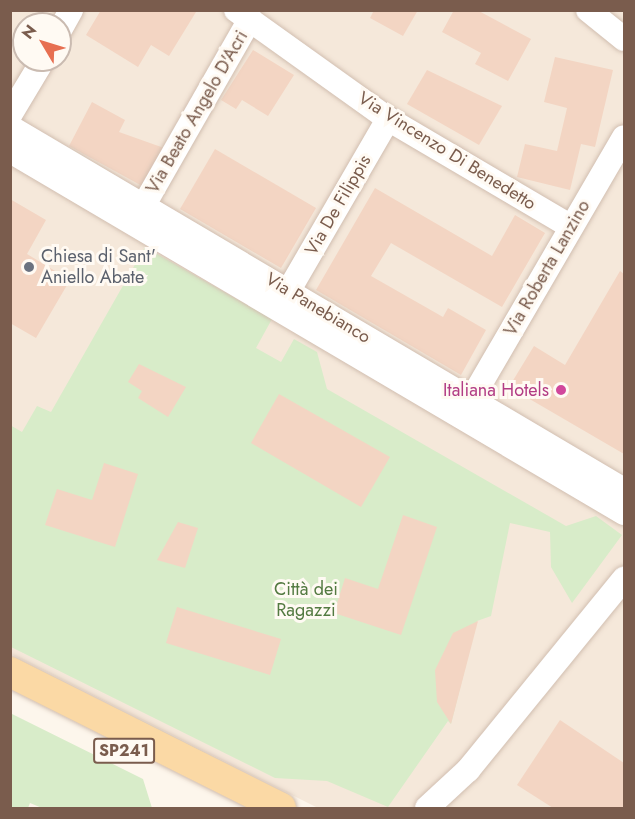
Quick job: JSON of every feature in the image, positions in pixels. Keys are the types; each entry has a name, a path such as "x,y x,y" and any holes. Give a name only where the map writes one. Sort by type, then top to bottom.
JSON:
{"main road":[{"path":"10,672 281,808"},
{"name":"SP241","path":"10,693 239,808"}],"street":[{"path":"588,10 624,39"},
{"name":"Via Vincenzo Di Benedetto","path":"243,15 388,119 571,227"},
{"name":"Via Beato Angelo D'Acri","path":"144,205 243,15"},
{"path":"10,115 36,72"},
{"name":"Via De Filippis","path":"289,290 388,119"},
{"name":"Via Panebianco","path":"10,127 624,490"},
{"name":"Via Roberta Lanzino","path":"471,400 624,137"},
{"name":"Via Panebianco","path":"10,151 624,513"},
{"path":"427,808 468,770 624,579"},
{"path":"446,808 468,770"}],"shaded area":[{"path":"10,11 624,11 624,808 318,808 11,654"}],"green space":[{"name":"Città dei Ragazzi","path":"145,247 272,319 256,348 281,362 294,339 317,352 327,389 566,526 596,516 622,535 572,603 551,567 550,532 510,523 491,616 477,621 451,724 448,721 388,807 327,781 275,778 11,647 10,425 22,432 37,406 51,412"},
{"path":"10,713 143,779 152,808 42,808 30,803 28,808 11,808"}],"building":[{"path":"101,10 193,10 196,12 169,56 151,45 138,67 86,35"},
{"path":"374,10 418,10 403,36 370,18"},
{"path":"454,10 477,10 531,39 508,81 475,64 481,53 442,32"},
{"path":"253,50 294,75 268,116 242,100 236,109 221,100"},
{"path":"555,57 613,70 595,147 581,144 570,190 517,177 525,144 557,151 567,108 544,102"},
{"path":"427,70 502,106 479,145 407,104"},
{"path":"92,102 125,120 119,132 164,148 144,187 69,146"},
{"path":"215,149 316,208 281,268 180,209"},
{"path":"375,188 492,256 515,215 545,233 502,307 391,243 371,276 443,317 448,308 486,330 461,375 316,290"},
{"name":"Chiesa di Sant' Aniello Abate","path":"10,199 46,220 27,254 70,280 36,338 10,323"},
{"path":"620,271 624,274 624,454 509,387 534,346 565,365"},
{"path":"139,364 186,387 168,417 138,398 142,391 128,382"},
{"path":"279,394 390,457 361,507 251,443"},
{"path":"104,463 138,474 115,547 45,525 57,489 92,500"},
{"path":"403,515 437,527 401,635 334,613 345,578 378,589"},
{"path":"178,522 198,528 185,568 157,560"},
{"path":"177,607 281,639 270,675 166,643"},
{"path":"478,621 451,724 437,702 435,670 453,633"},
{"path":"560,720 624,763 624,808 553,808 517,785"}],"place":[{"name":"Chiesa di Sant' Aniello Abate","path":"29,267"},
{"name":"Italiana Hotels","path":"561,390"}]}
